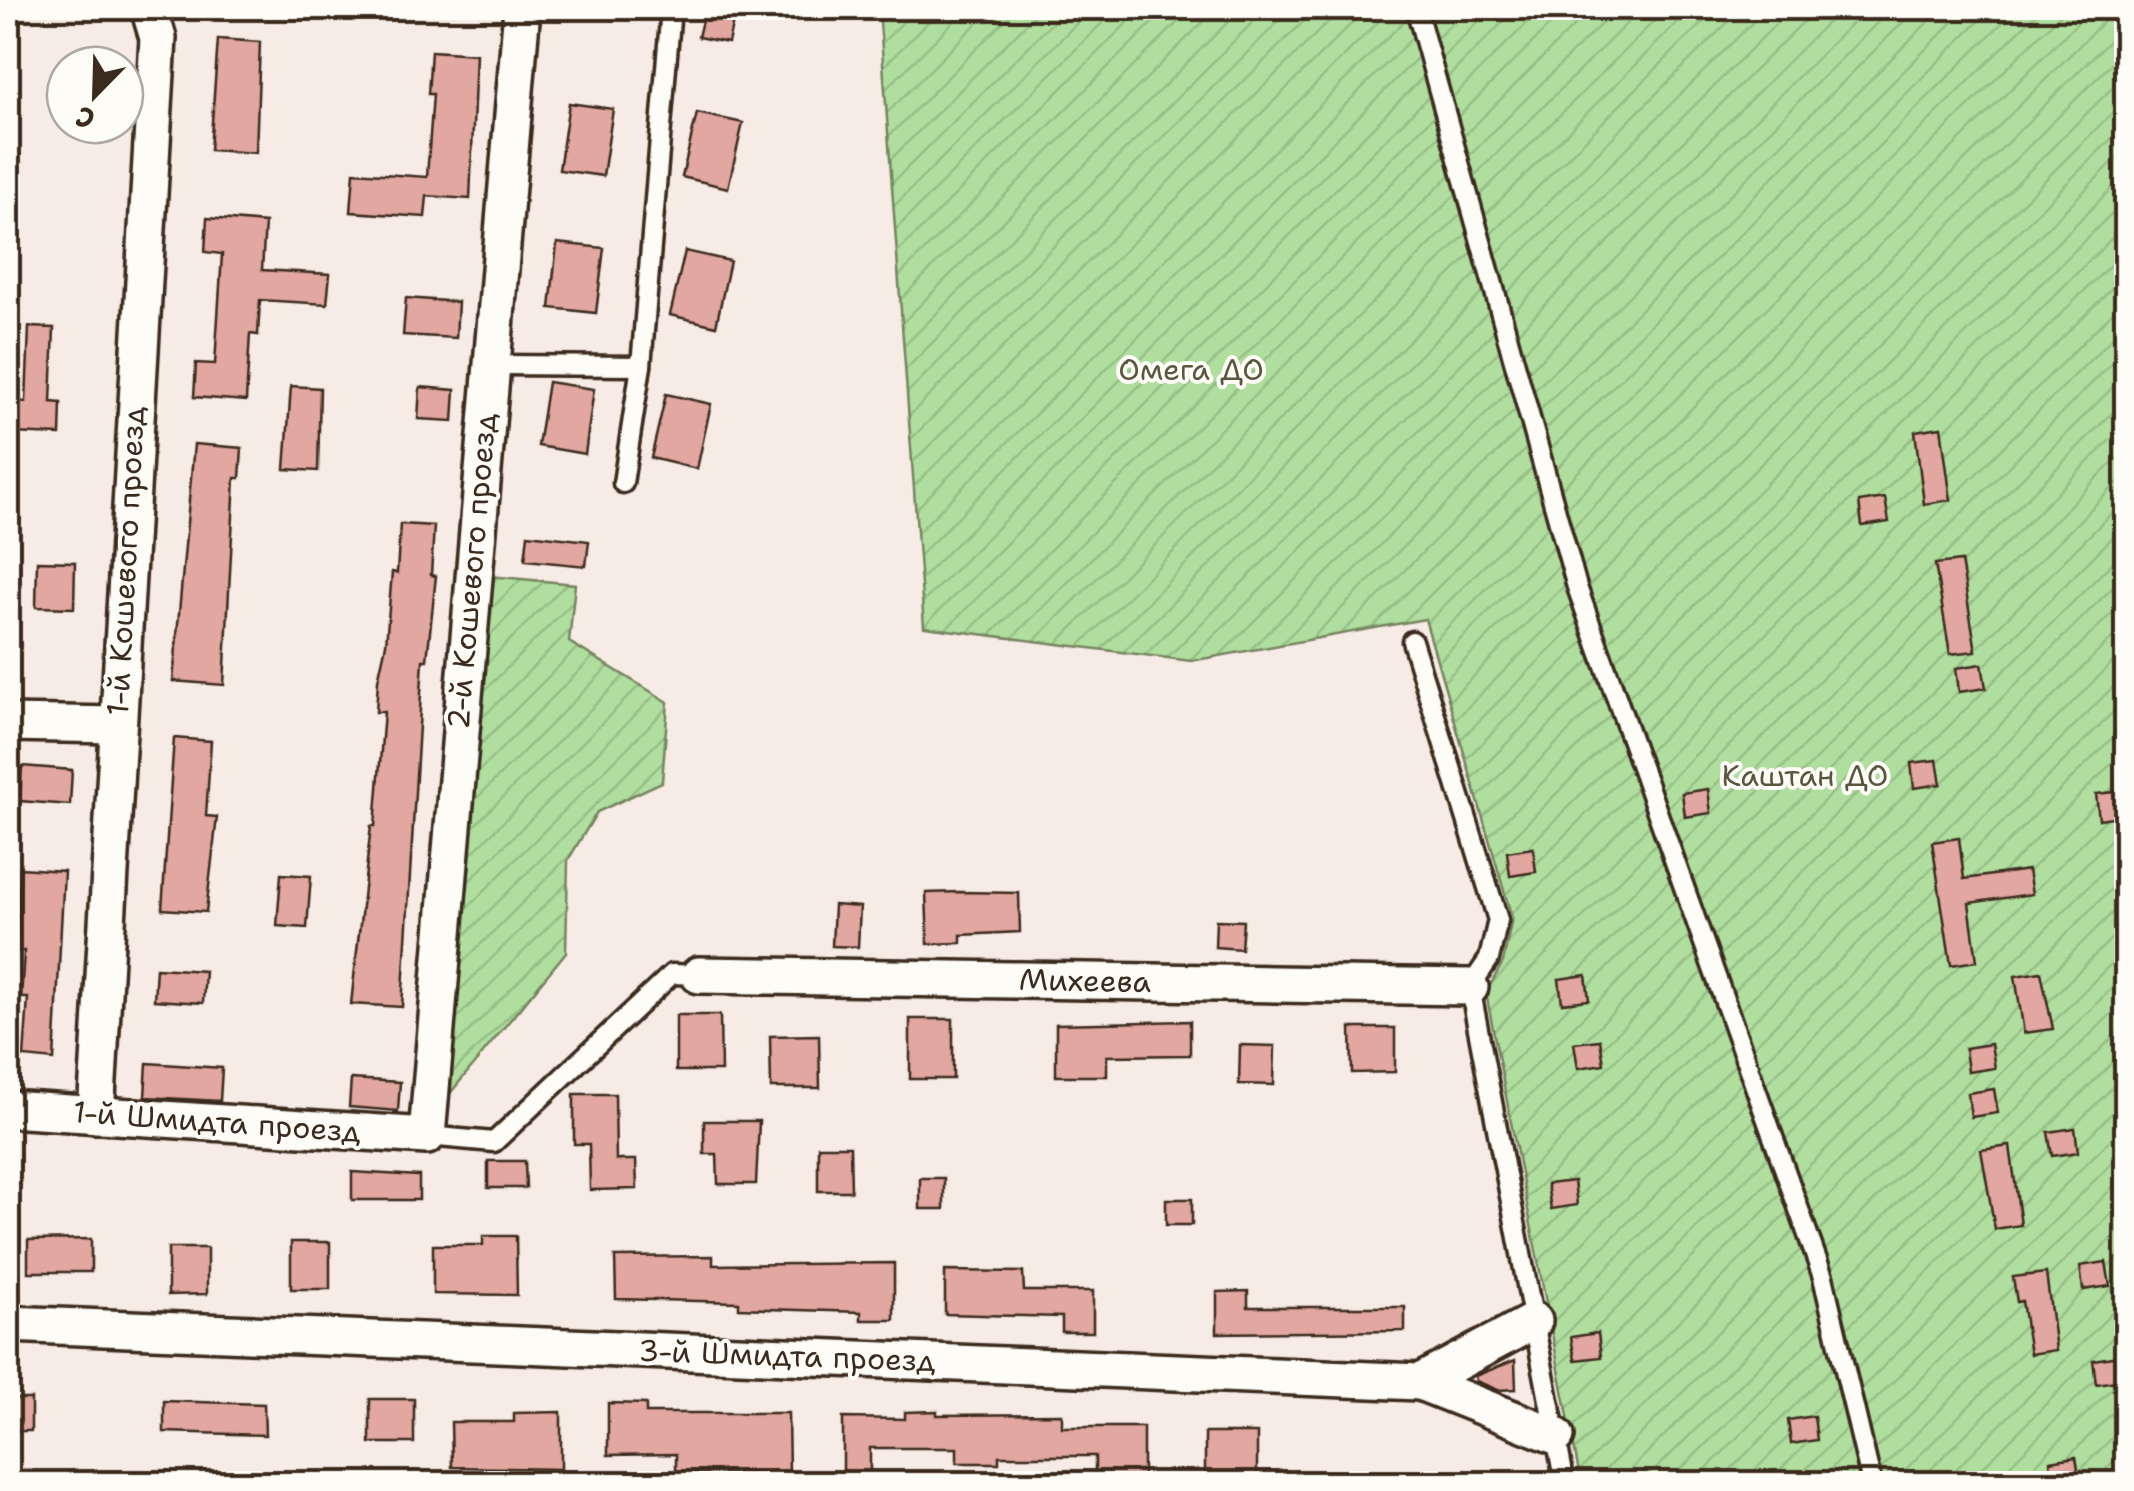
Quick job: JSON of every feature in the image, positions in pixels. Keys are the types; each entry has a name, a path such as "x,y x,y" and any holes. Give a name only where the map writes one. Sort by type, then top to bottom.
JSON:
{"street":[{"name":"1-й Кошевого проезд","path":"96,1115 158,38 149,8"},
{"name":"2-й Кошевого проезд","path":"427,1136 522,8"},
{"path":"8,722 116,725"},
{"name":"Михеева","path":"699,975 1470,988"},
{"name":"1-й Шмидта проезд","path":"8,1109 427,1136"},
{"path":"1420,1382 1534,1321"},
{"name":"3-й Шмидта проезд","path":"8,1324 1420,1382 1556,1436"}],"lane":[{"path":"623,483 640,366 671,8"},
{"path":"1416,8 1576,587 1823,1277 1872,1484"},
{"path":"489,365 640,366"},
{"path":"1412,641 1498,920 1489,959 1470,988 1566,1484"},
{"path":"427,1136 494,1142 672,974 699,975"}],"green space":[{"name":"Каштан ДО","path":"879,8 2126,8 2126,1483 1581,1483 1486,993 1503,962 1512,918 1425,619 1191,661 924,627"},
{"path":"489,576 575,584 569,642 668,702 662,782 597,812 568,860 566,952 443,1102"}],"building":[{"path":"705,8 736,8 728,43 698,37"},
{"path":"218,39 260,42 256,153 210,150"},
{"path":"431,51 476,54 470,199 427,196 425,217 351,212 354,172 427,177 433,94 428,94"},
{"path":"569,103 613,109 603,176 559,170"},
{"path":"697,113 743,123 728,188 682,177"},
{"path":"207,218 265,223 262,270 330,274 327,304 260,300 258,335 250,334 246,401 194,397 196,363 215,364 222,254 205,252"},
{"path":"557,243 604,248 596,313 550,308"},
{"path":"685,251 730,261 716,326 670,315"},
{"path":"406,298 458,302 456,338 403,335"},
{"path":"29,327 54,328 51,402 61,403 60,435 11,433 12,401 26,402"},
{"path":"548,382 594,389 585,454 538,446"},
{"path":"291,386 320,388 318,471 285,469"},
{"path":"420,387 455,390 453,421 418,419"},
{"path":"666,394 711,404 697,469 651,458"},
{"path":"1941,427 1951,500 1924,504 1915,431"},
{"path":"194,444 242,448 240,478 235,478 224,685 173,681"},
{"path":"1885,498 1889,522 1862,526 1859,502"},
{"path":"400,524 434,526 431,575 436,576 427,660 423,660 402,1007 351,1004 371,826 375,826 384,712 376,712 378,680 386,644 392,572 397,573"},
{"path":"528,534 589,541 586,566 525,560"},
{"path":"37,561 75,562 74,608 36,607"},
{"path":"1961,561 1976,651 1950,654 1935,564"},
{"path":"1982,664 1986,688 1959,692 1956,668"},
{"path":"174,738 211,741 206,816 217,817 206,912 162,909"},
{"path":"1937,760 1941,784 1914,788 1911,763"},
{"path":"22,766 72,770 70,805 20,801"},
{"path":"1708,789 1711,813 1685,817 1682,793"},
{"path":"2123,791 2126,815 2099,819 2096,794"},
{"path":"1959,838 1964,879 2028,870 2032,894 1969,903 1977,961 1951,965 1932,842"},
{"path":"1533,848 1536,872 1510,876 1507,852"},
{"path":"20,868 64,871 54,1060 24,1057 28,998 21,998 24,951 17,951"},
{"path":"281,874 311,876 307,928 277,926"},
{"path":"926,893 1019,893 1020,932 961,935 961,943 928,944"},
{"path":"834,905 860,907 858,947 832,946"},
{"path":"1216,920 1243,921 1241,949 1215,947"},
{"path":"156,968 205,971 203,1003 154,1000"},
{"path":"2041,972 2053,1029 2024,1033 2015,976"},
{"path":"1586,975 1589,1000 1562,1003 1559,979"},
{"path":"676,1015 720,1015 721,1071 676,1071"},
{"path":"910,1019 953,1019 953,1079 910,1079"},
{"path":"1190,1021 1190,1055 1107,1056 1107,1076 1056,1076 1056,1024"},
{"path":"1351,1028 1395,1028 1395,1072 1352,1073"},
{"path":"819,1035 820,1088 771,1088 770,1036"},
{"path":"1600,1040 1604,1064 1578,1068 1574,1043"},
{"path":"1991,1044 1995,1068 1968,1072 1965,1048"},
{"path":"1240,1045 1275,1046 1274,1085 1239,1084"},
{"path":"147,1063 222,1068 220,1101 145,1097"},
{"path":"351,1079 400,1082 398,1111 349,1107"},
{"path":"1994,1089 1998,1113 1971,1117 1968,1093"},
{"path":"574,1094 615,1094 616,1160 636,1160 637,1189 590,1190 589,1144 574,1144"},
{"path":"704,1121 759,1121 756,1184 718,1184 717,1154 704,1154"},
{"path":"2075,1128 2078,1152 2052,1156 2048,1132"},
{"path":"818,1146 850,1146 851,1191 818,1191"},
{"path":"2010,1146 2021,1225 1995,1229 1981,1150"},
{"path":"488,1161 525,1161 526,1188 488,1188"},
{"path":"352,1172 419,1176 419,1200 352,1200"},
{"path":"920,1178 944,1178 944,1209 920,1209"},
{"path":"1574,1181 1577,1205 1551,1209 1547,1184"},
{"path":"1166,1199 1192,1199 1192,1225 1166,1225"},
{"path":"483,1236 516,1236 517,1295 433,1294 433,1245 483,1245"},
{"path":"91,1239 91,1272 28,1272 28,1240"},
{"path":"291,1242 330,1242 330,1289 291,1289"},
{"path":"168,1248 207,1248 207,1294 168,1295"},
{"path":"713,1256 713,1265 894,1263 894,1320 861,1320 861,1312 739,1308 739,1302 616,1299 615,1257"},
{"path":"2106,1262 2110,1286 2083,1290 2080,1266"},
{"path":"945,1271 1023,1272 1024,1291 1093,1291 1093,1332 1062,1332 1062,1317 945,1314"},
{"path":"2046,1273 2056,1350 2030,1354 2022,1301 2017,1302 2013,1277"},
{"path":"1248,1291 1248,1307 1405,1307 1405,1331 1217,1333 1217,1292"},
{"path":"1598,1333 1601,1357 1575,1360 1571,1337"},
{"path":"2119,1356 2123,1380 2096,1384 2093,1360"},
{"path":"1515,1360 1516,1389 1498,1390 1476,1381 1475,1376"},
{"path":"8,1399 31,1399 31,1431 8,1431"},
{"path":"370,1399 414,1399 414,1443 370,1443"},
{"path":"164,1401 264,1404 265,1435 164,1432"},
{"path":"608,1403 646,1404 646,1413 788,1413 789,1473 676,1473 676,1454 608,1455"},
{"path":"937,1411 937,1415 1062,1414 1062,1427 1143,1427 1143,1477 1095,1477 1095,1456 999,1456 999,1463 957,1463 957,1448 870,1448 870,1484 843,1484 843,1418 905,1419 905,1412"},
{"path":"561,1412 561,1469 452,1467 451,1422 514,1422 514,1413"},
{"path":"1814,1416 1817,1440 1791,1444 1788,1420"},
{"path":"1205,1433 1257,1433 1257,1478 1205,1478"},
{"path":"2076,1457 2080,1481 2053,1484 2050,1461"}],"park label":[{"name":"Омега ДО","path":"1191,370"}]}
